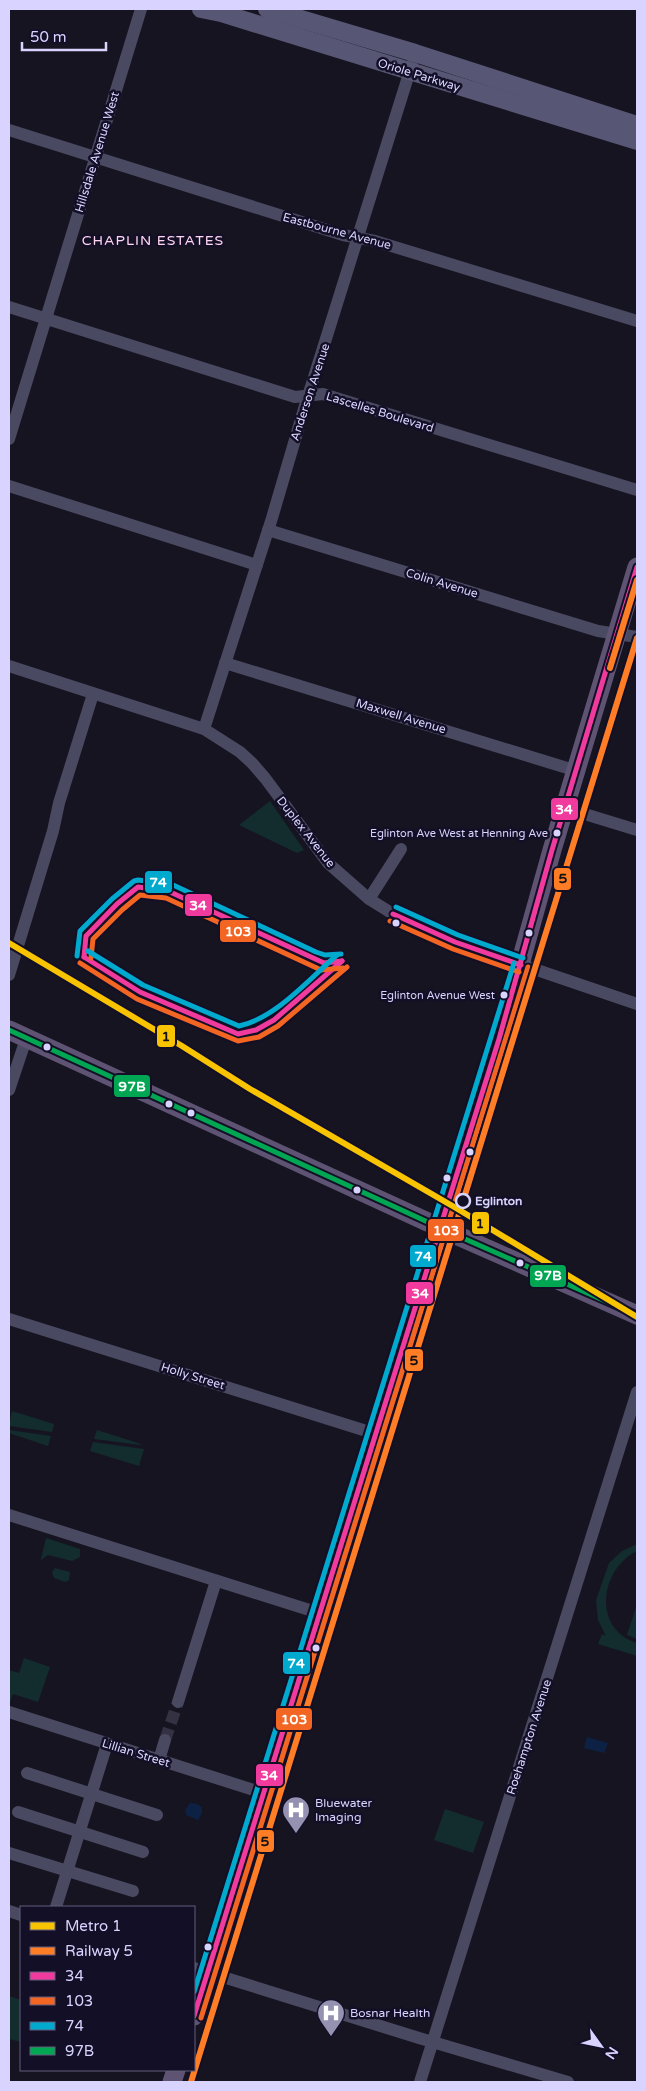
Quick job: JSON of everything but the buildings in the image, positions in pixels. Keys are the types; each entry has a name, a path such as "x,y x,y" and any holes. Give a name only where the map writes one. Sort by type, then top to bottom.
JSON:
{"main road":[{"path":"195,2009 201,1970 263,1793 376,1434 521,964 565,808 637,567"},
{"path":"9,1030 440,1227 637,1314"}],"street":[{"name":"Hillsdale Avenue West","path":"9,439 140,9"},
{"name":"Oriole Parkway","path":"200,9 245,14 410,72 637,141"},
{"name":"Oriole Parkway","path":"267,9 415,53 637,125"},
{"name":"Anderson Avenue","path":"204,729 268,530 308,395 415,53"},
{"name":"Eastbourne Avenue","path":"9,130 342,235 359,237 637,321"},
{"name":"Lascelles Boulevard","path":"9,307 294,397 322,394 334,397 637,490"},
{"path":"9,486 257,564"},
{"name":"Colin Avenue","path":"268,530 616,635 637,637"},
{"name":"Maxwell Avenue","path":"225,662 577,771"},
{"name":"Duplex Avenue","path":"9,666 204,729 234,748 252,763 266,778 328,863 370,899 393,914 431,932 637,1004"},
{"path":"9,975 49,848 60,803 93,694"},
{"path":"565,808 637,830"},
{"path":"370,899 401,849"},
{"path":"9,1090 26,1039"},
{"name":"Holly Street","path":"9,1319 376,1434"},
{"name":"Roehampton Avenue","path":"420,2082 637,1392"},
{"path":"9,1515 320,1613"},
{"path":"178,1702 216,1581"},
{"name":"Lillian Street","path":"9,1712 263,1793"},
{"path":"159,1760 165,1740"},
{"path":"56,1906 107,1744"},
{"path":"26,1773 157,1815"},
{"path":"18,1812 143,1852"},
{"path":"9,1853 133,1891"},
{"path":"201,1970 568,2082"}],"green space":[{"path":"270,801 304,850 297,853 239,825"},
{"path":"12,1411 54,1424 52,1432 9,1426"},
{"path":"9,1430 51,1436 48,1446 9,1433"},
{"path":"97,1430 141,1444 141,1445 94,1439"},
{"path":"93,1442 144,1449 139,1466 90,1451"},
{"path":"46,1538 80,1549 80,1557 72,1561 48,1555 41,1560 39,1567"},
{"path":"637,1544 637,1551 615,1571 609,1584 606,1598 607,1612 613,1625 623,1636 637,1643 637,1656 598,1644 602,1634 606,1636 598,1620 596,1600 609,1563 622,1551"},
{"path":"55,1568 70,1572 69,1580 65,1582 54,1578 52,1572"},
{"path":"637,1604 637,1639 627,1635"},
{"path":"24,1658 50,1667 38,1702 13,1694 10,1702 9,1670 19,1673"},
{"path":"445,1809 484,1822 473,1853 434,1840"},
{"path":"9,1996 20,2000 20,2042 9,2039"}],"water":[{"path":"587,1737 608,1743 604,1753 584,1748"},
{"path":"190,1803 202,1807 202,1813 198,1820 186,1815 185,1810"}],"tunnel":[{"path":"165,1740 178,1702"}],"metro line":[{"name":"1","path":"9,943 182,1046 250,1089 456,1208 637,1317"}],"rail line":[{"name":"5","path":"610,668 637,580"},
{"name":"5","path":"195,2069 637,638"},
{"name":"5","path":"191,2082 194,2071"}],"transit line":[{"name":"34","path":"195,2013 499,1039 552,850 637,567"},
{"name":"74","path":"77,956 80,931 112,899 134,881 138,880 171,884 316,952 325,955 341,954"},
{"name":"34","path":"84,957 86,936 117,904 138,887 168,891 324,963 342,961"},
{"name":"103","path":"91,958 93,939 140,895 166,898 321,970 343,968"},
{"name":"74","path":"396,907 458,935 523,958"},
{"name":"34","path":"393,914 455,942 521,965"},
{"name":"103","path":"390,921 453,949 519,972"},
{"name":"74","path":"88,951 143,985 239,1026 253,1022 279,1007 337,955"},
{"name":"34","path":"84,957 140,992 238,1034 256,1030 274,1020 342,961"},
{"name":"103","path":"80,963 137,999 238,1041 259,1037 278,1026 347,967"},
{"name":"74","path":"195,1989 514,963"},
{"name":"103","path":"201,2018 528,967"},
{"name":"97B","path":"9,1030 456,1235 637,1315"}],"place":[{"name":"Eglinton Ave West at Henning Ave","path":"557,833"},
{"name":"Eglinton Avenue West","path":"504,995"},
{"name":"Eglinton","path":"463,1201"},
{"name":"Bluewater Imaging","path":"296,1834"},
{"name":"Bosnar Health","path":"331,2037"}],"district":[{"name":"CHAPLIN ESTATES","path":"153,240"}]}
